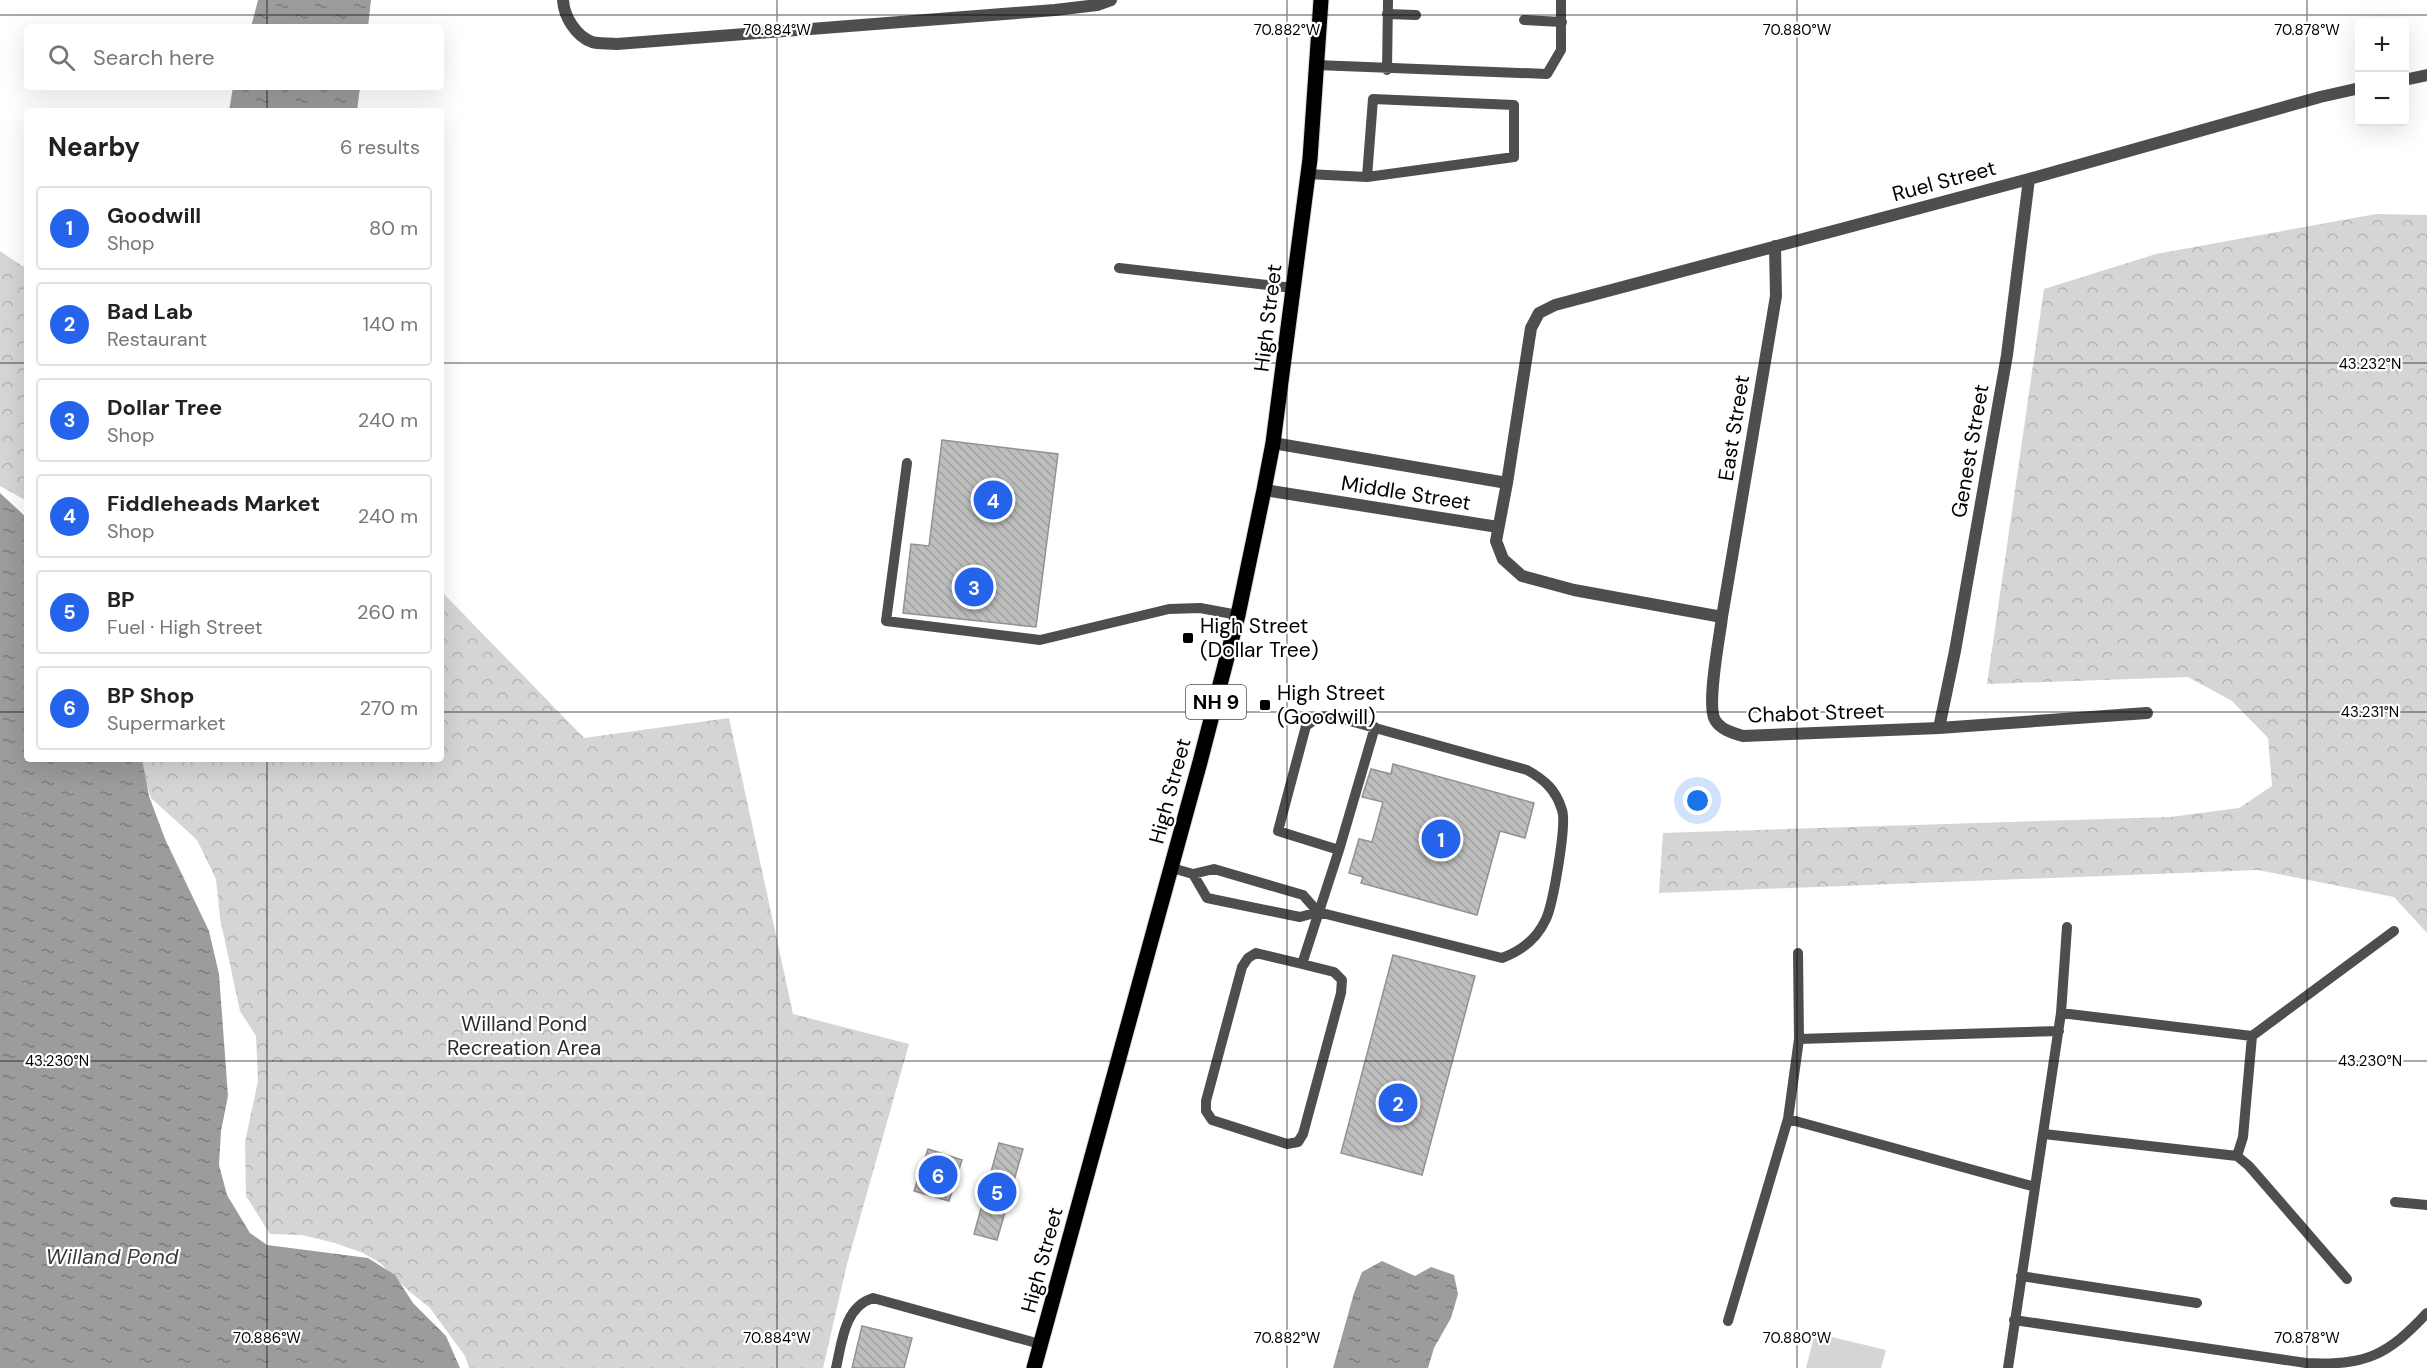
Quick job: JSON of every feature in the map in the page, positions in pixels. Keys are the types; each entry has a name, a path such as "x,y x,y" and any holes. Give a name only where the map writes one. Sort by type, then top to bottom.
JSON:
{"main road":[{"name":"High Street","path":"1034,1368 1172,868 1238,615 1273,442 1308,174 1321,0"}],"street":[{"path":"563,0 570,22 581,36 594,42 617,44 1055,10 1097,5 1111,0"},
{"path":"2409,79 2427,75"},
{"name":"Ruel Street","path":"1539,314 1555,305 2029,179 2309,99 2355,89"},
{"name":"Genest Street","path":"1939,728 1955,651 2007,355 2029,179"},
{"name":"East Street","path":"1722,616 1776,296 1775,246"},
{"name":"Middle Street","path":"1264,490 1498,527 1531,328 1539,314"},
{"name":"Middle Street","path":"1273,442 1507,483"},
{"path":"1498,527 1496,541 1503,559 1522,576 1574,590 1722,616"},
{"name":"Chabot Street","path":"1722,616 1711,705 1715,720 1727,731 1743,736 1939,728 2147,713"}],"lane":[{"path":"1387,70 1388,0"},
{"path":"1316,66 1547,74 1561,50 1561,0"},
{"path":"1387,14 1416,15"},
{"path":"1524,20 1562,22"},
{"path":"1308,174 1367,177 1514,156 1514,105 1373,99 1367,177"},
{"path":"1119,268 1293,288"},
{"path":"907,463 886,621 1041,640 1168,609 1200,608 1238,615"},
{"path":"1193,874 1207,898 1300,916 1318,912 1502,958 1520,951 1536,936 1546,919 1564,835 1564,813 1557,796 1545,780 1527,770 1375,727 1332,716 1320,717 1306,726 1278,831 1339,850"},
{"path":"1302,964 1339,850 1375,727"},
{"path":"1172,868 1193,874 1214,869 1303,895 1318,912"},
{"path":"2008,1368 2059,1030 2067,927"},
{"path":"2061,1013 2252,1036 2394,931"},
{"path":"1256,953 1302,964 1334,972 1342,980 1334,1024 1303,1134 1298,1142 1287,1144 1212,1120 1206,1111 1206,1101 1242,967 1248,958 1256,953"},
{"path":"1728,1322 1788,1119 1799,1039 1798,953"},
{"path":"1799,1039 2059,1030"},
{"path":"2236,1156 2243,1137 2252,1036"},
{"path":"1788,1119 2035,1187"},
{"path":"2043,1134 2236,1156 2256,1173 2347,1279"},
{"path":"2396,1202 2427,1204"},
{"path":"2021,1276 2197,1303"},
{"path":"836,1368 852,1312 861,1302 873,1298 1040,1344"},
{"path":"2014,1320 2306,1363 2331,1364 2356,1362 2376,1356 2412,1329 2427,1313"}],"green space":[{"path":"2376,214 2427,215 2427,933 2394,897 2258,870 1659,893 1663,833 2170,817 2239,808 2272,786 2268,738 2232,701 2188,677 1987,684 2044,289 2156,254"},
{"path":"0,251 24,267 24,499 0,486"},
{"name":"Willand Pond Recreation Area","path":"444,594 584,738 729,718 793,1014 909,1044 847,1264 823,1368 469,1368 465,1356 430,1308 380,1263 363,1253 335,1243 302,1235 270,1234 246,1196 245,1142 258,1081 256,1036 240,1011 220,918 216,879 197,840 151,798 139,762 444,762"},
{"path":"1815,1333 1886,1350 1881,1368 1806,1368"}],"water":[{"path":"258,0 371,0 368,24 252,24"},
{"path":"232,90 360,90 357,108 230,108"},
{"name":"Willand Pond","path":"0,493 24,515 24,762 143,762 149,796 165,839 209,931 219,974 228,1096 221,1131 219,1165 227,1195 250,1233 267,1245 368,1258 395,1275 413,1303 446,1336 460,1368 0,1368"},
{"path":"1382,1261 1415,1276 1431,1267 1454,1275 1458,1294 1451,1318 1434,1348 1428,1368 1333,1368 1362,1272"}],"building":[{"path":"942,440 1058,454 1036,627 903,613 911,544 929,546"},
{"path":"1393,764 1534,803 1525,838 1500,831 1477,915 1361,883 1363,877 1349,873 1359,839 1372,842 1383,802 1362,797 1371,769 1391,774"},
{"path":"1393,955 1475,976 1422,1175 1341,1153"},
{"path":"999,1143 1023,1149 997,1240 974,1234"},
{"path":"928,1149 962,1160 949,1201 914,1191"},
{"path":"862,1326 912,1338 904,1368 852,1368"}],"place":[{"name":"Fiddleheads Market","path":"993,500"},
{"name":"Dollar Tree","path":"974,587"},
{"name":"High Street (Dollar Tree)","path":"1188,638"},
{"name":"High Street (Goodwill)","path":"1265,705"},
{"name":"Goodwill","path":"1441,839"},
{"name":"Bad Lab","path":"1398,1103"},
{"name":"BP Shop","path":"938,1175"},
{"name":"BP","path":"997,1192"}]}
